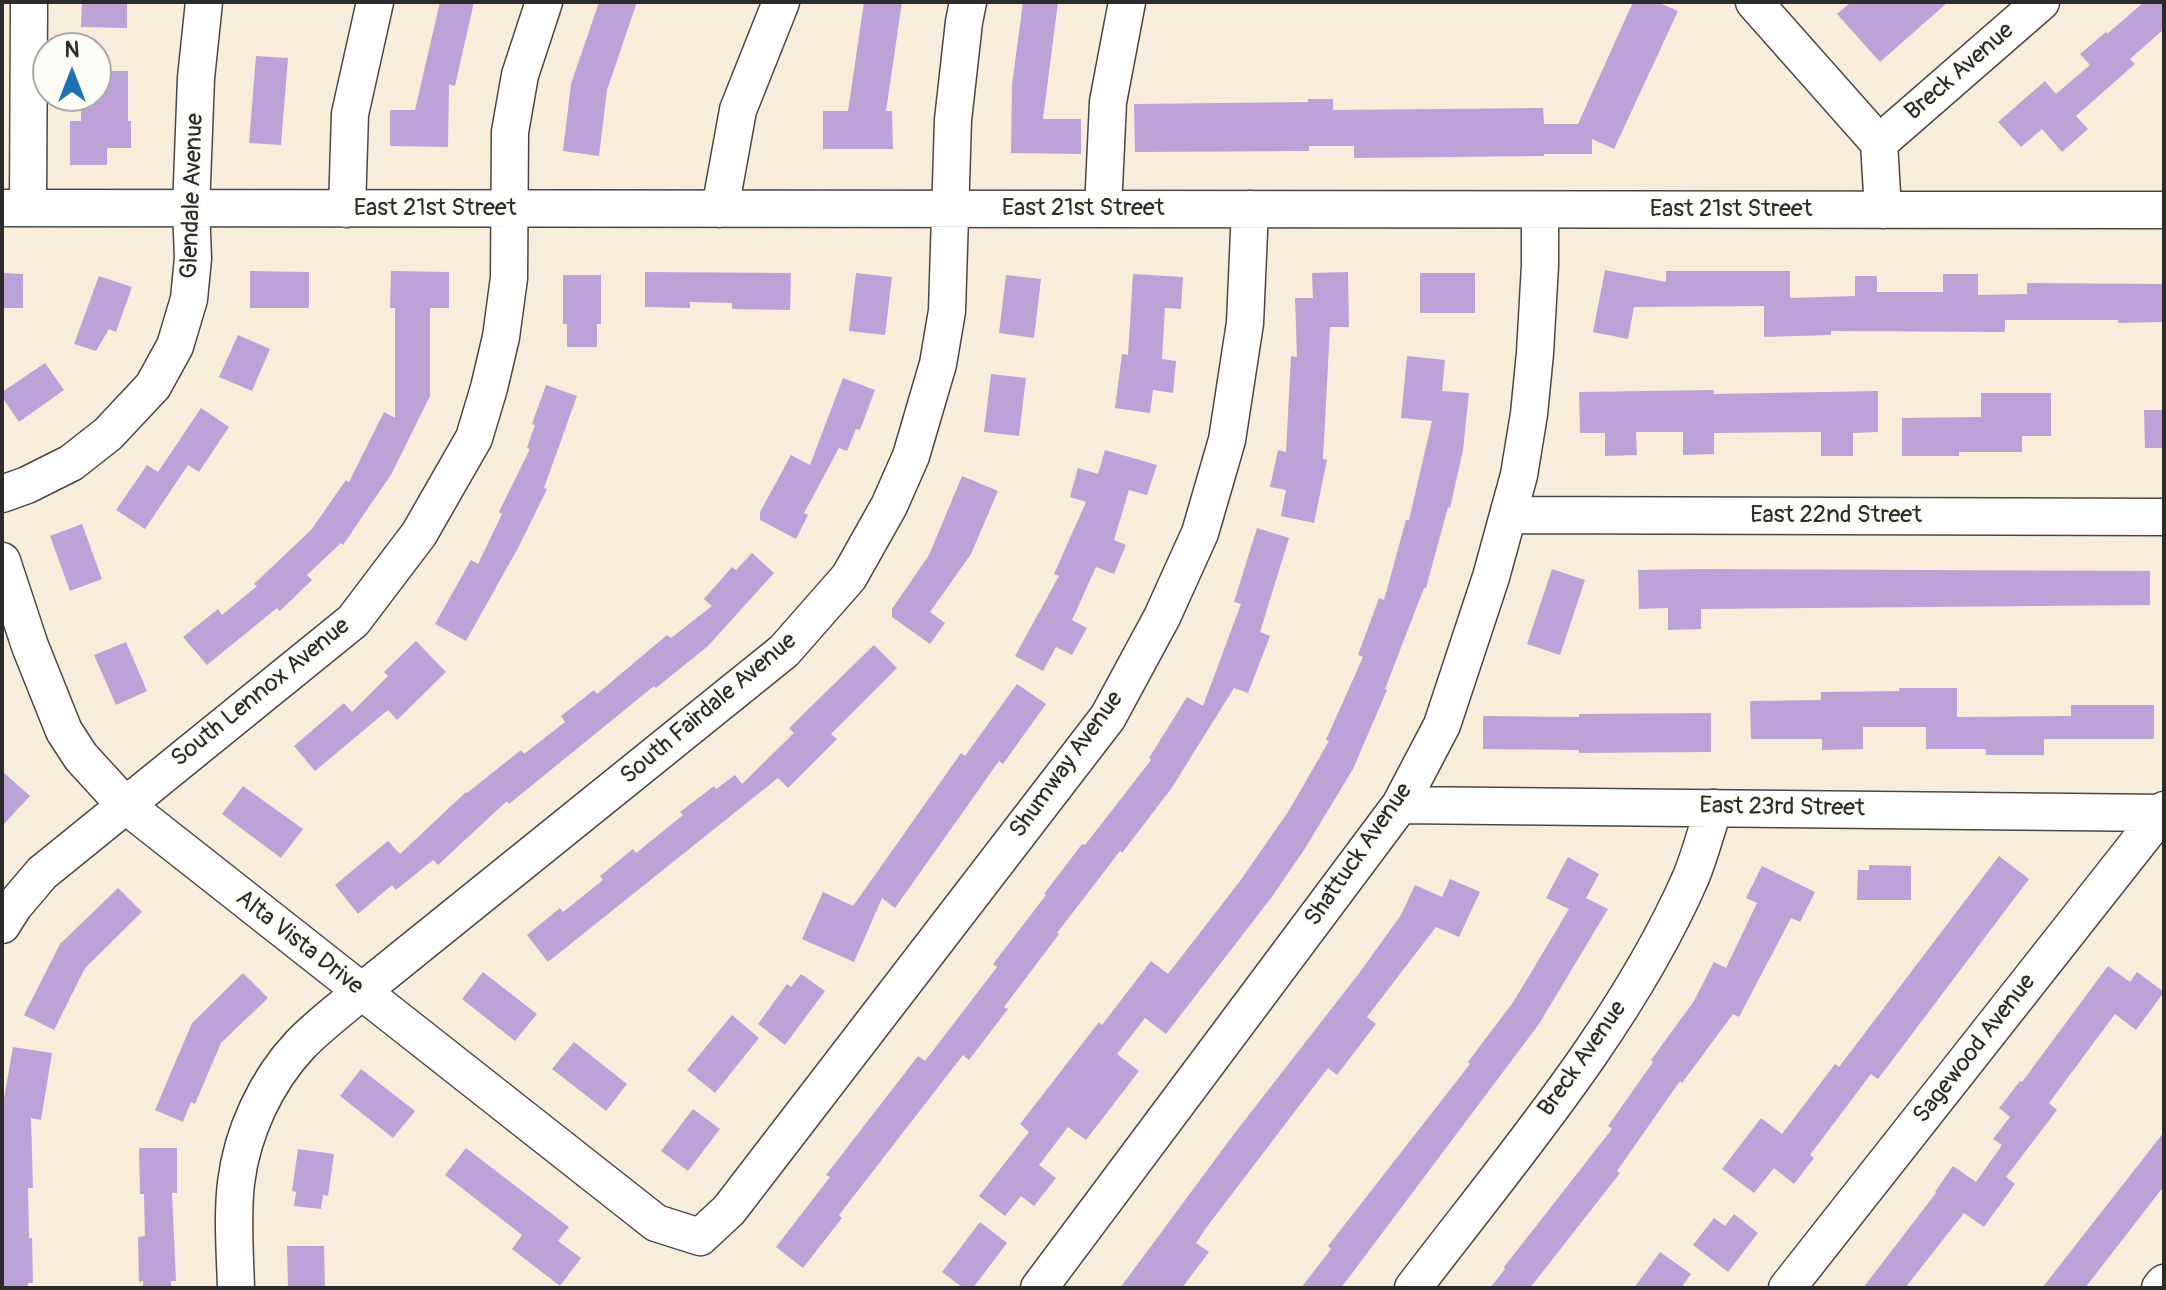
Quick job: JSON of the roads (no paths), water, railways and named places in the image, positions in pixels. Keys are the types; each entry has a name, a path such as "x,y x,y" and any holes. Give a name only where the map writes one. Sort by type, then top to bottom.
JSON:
{"street":[{"path":"15,208 29,2"},
{"name":"Glendale Avenue","path":"2,494 71,463 108,434 153,386 175,346 189,299 193,258 191,209 196,78 204,2"},
{"path":"347,209 350,114 375,2"},
{"name":"South Lennox Avenue","path":"2,925 42,873 353,621 419,534 474,438 501,337 509,278 510,132 520,75 544,2"},
{"path":"720,209 738,110 781,2"},
{"name":"South Fairdale Avenue","path":"236,1288 236,1185 240,1158 254,1118 274,1079 301,1045 361,992 784,651 849,577 889,506 911,456 938,364 947,311 953,120 968,2"},
{"path":"1103,209 1108,102 1127,2"},
{"path":"1754,2 1879,143 1883,210"},
{"name":"Breck Avenue","path":"1879,143 2041,2"},
{"name":"East 21st Street","path":"15,208 2164,210"},
{"name":"Shumway Avenue","path":"700,1237 729,1210 1108,717 1162,617 1200,533 1227,440 1245,323 1250,209"},
{"name":"Shattuck Avenue","path":"1039,1288 1400,805 1442,725 1487,590 1519,475 1529,414 1540,265 1540,210"},
{"name":"East 22nd Street","path":"1509,515 2164,517"},
{"name":"Alta Vista Drive","path":"2,561 30,646 64,731 81,757 124,804 656,1223 700,1237"},
{"name":"East 23rd Street","path":"1400,805 2164,811"},
{"name":"Breck Avenue","path":"1413,1288 1590,1054 1647,962 1691,876 1714,808"},
{"name":"Sagewood Avenue","path":"1787,1288 2164,811"},
{"path":"2160,1288 2164,1283"}]}
